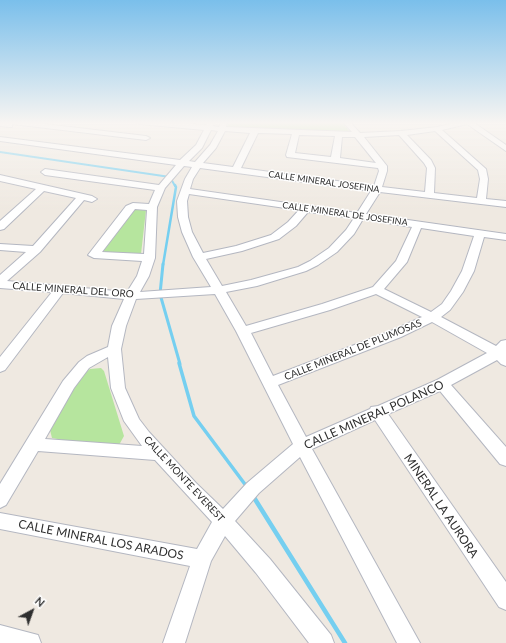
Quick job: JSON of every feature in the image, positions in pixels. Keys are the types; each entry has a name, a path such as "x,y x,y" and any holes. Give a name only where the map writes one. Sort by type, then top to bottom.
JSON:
{"street":[{"name":"CALLE MINERAL JOSEFINA","path":"98,152 198,164 377,189 506,204"},
{"path":"128,156 132,152"},
{"name":"CALLE MONTE EVEREST","path":"193,152 167,181 152,207 149,258 119,326 114,349 116,375 123,403 132,421 158,454 223,521 263,566 323,643"},
{"path":"208,152 198,164 189,179 182,201 183,217 187,232 199,257 243,331 302,446 409,643"},
{"path":"236,170 245,152"},
{"path":"291,152 290,155 383,166"},
{"path":"335,161 336,152"},
{"path":"373,152 383,166"},
{"path":"419,152 428,162 431,168 429,194"},
{"path":"463,152 482,169 484,179 481,201"},
{"name":"CALLE MINERAL DEL ORO","path":"0,284 59,291 131,296 218,290 253,283 290,273 314,263 337,246 350,232 377,189 383,171 383,166"},
{"path":"45,172 167,181"},
{"path":"0,281 36,250 87,198 1,179"},
{"path":"0,227 41,189"},
{"name":"CALLE MINERAL DE JOSEFINA","path":"185,191 506,237"},
{"path":"149,258 94,255 131,207 152,207"},
{"path":"199,257 238,249 275,237 292,224 306,208"},
{"path":"243,331 326,307 377,290 401,262 418,224"},
{"name":"CALLE MINERAL DE PLUMOSAS","path":"270,383 396,334 432,317 446,307 457,292 468,271 480,233"},
{"path":"0,247 36,250"},
{"path":"377,290 503,353"},
{"path":"0,367 59,291"},
{"path":"0,500 68,385 84,365 92,359 114,349"},
{"name":"CALLE MINERAL POLANCO","path":"174,643 202,559 223,521 250,492 302,446 377,411 442,384 503,353"},
{"path":"442,384 506,459"},
{"name":"MINERAL LA AURORA","path":"377,411 506,600"},
{"path":"34,444 158,454"},
{"name":"CALLE MINERAL LOS ARADOS","path":"0,520 202,559"},
{"path":"0,636 30,643"}],"green space":[{"path":"137,208 146,210 141,254 105,253 103,249 132,210"},
{"path":"101,368 104,371 124,436 119,445 105,448 52,438 50,430 82,375 90,369"}],"waterway":[{"path":"0,152 170,177 175,186"},
{"path":"163,265 176,187 175,185"},
{"path":"163,264 160,294 180,364"},
{"path":"179,363 194,416 247,487"},
{"path":"253,496 345,643"}]}
